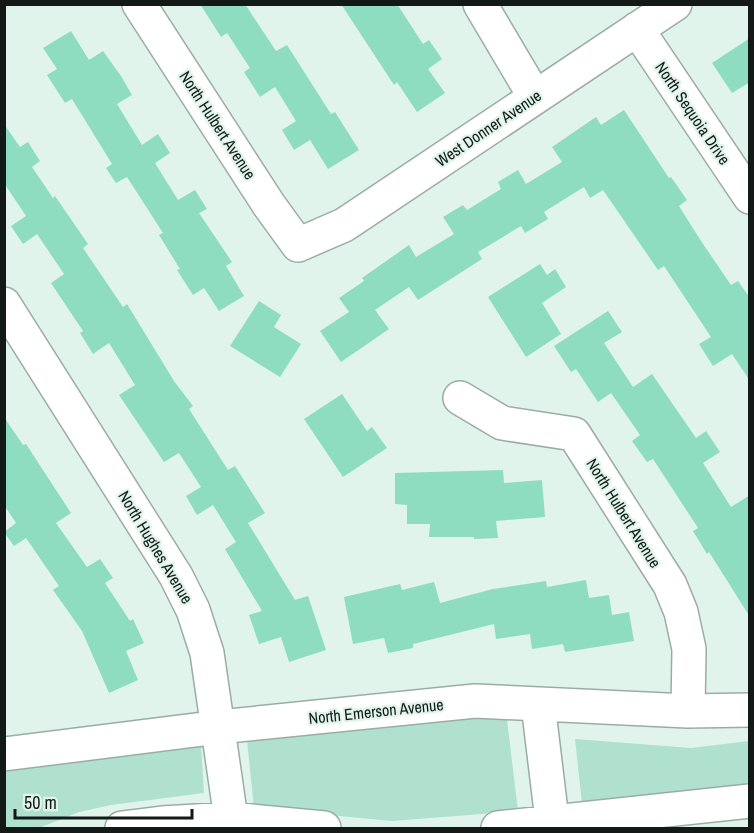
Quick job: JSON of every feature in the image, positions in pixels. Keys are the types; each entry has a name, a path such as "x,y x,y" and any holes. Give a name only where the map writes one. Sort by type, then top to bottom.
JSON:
{"street":[{"name":"North Hulbert Avenue","path":"139,4 269,205 298,245"},
{"path":"480,4 535,97"},
{"name":"West Donner Avenue","path":"298,245 344,225 675,4"},
{"name":"North Sequoia Drive","path":"637,29 750,197"},
{"name":"North Hughes Avenue","path":"4,304 176,576 193,610 207,653 231,819"},
{"name":"North Hulbert Avenue","path":"460,398 502,423 574,434 670,585 681,612 689,649 687,711"},
{"name":"North Emerson Avenue","path":"4,754 475,701 687,711 750,710"},
{"path":"538,704 552,825"},
{"path":"498,828 552,825 750,801"},
{"path":"122,828 231,819 324,828"}],"green space":[{"path":"459,717 507,720 518,811 392,821 254,808 247,740"},
{"path":"575,739 691,748 749,741 749,787 582,803"},
{"path":"201,745 204,793 111,805 79,812 39,828 5,828 4,770"}],"building":[{"path":"200,4 245,4 276,51 287,45 331,114 335,112 359,150 328,169 310,140 294,150 282,130 296,121 275,87 260,97 244,72 250,68 227,33 221,37"},
{"path":"341,4 397,4 423,44 429,40 442,59 428,69 445,93 417,112 397,82 394,85"},
{"path":"71,31 89,60 103,51 121,76 132,95 117,104 142,145 158,134 170,153 155,163 178,200 195,190 207,209 199,213 232,262 226,266 244,296 219,311 204,288 193,295 159,235 163,233 127,177 116,183 106,168 112,164 72,99 65,103 47,75 57,69 43,48"},
{"path":"750,38 750,82 732,93 712,63"},
{"path":"624,110 669,178 671,177 687,200 679,206 701,241 731,285 738,281 750,298 750,381 732,354 713,366 699,344 711,337 664,266 658,270 603,190 590,198 584,187 544,212 548,219 525,233 521,226 478,252 482,259 418,300 409,287 375,310 389,329 341,362 320,331 349,312 339,298 364,281 362,278 409,245 416,257 454,234 443,217 463,205 467,210 501,189 498,182 518,170 526,184 562,162 552,147 596,117 601,125"},
{"path":"4,124 20,147 28,142 40,161 32,167 88,244 83,248 123,307 127,304 174,381 193,406 189,409 228,470 235,466 265,513 248,523 295,600 308,596 326,650 289,662 281,637 259,644 249,615 262,611 225,549 236,542 213,505 197,515 186,496 201,487 179,453 164,462 119,395 135,385 109,343 93,354 80,333 83,331 51,283 64,274 37,234 23,244 11,226 26,216 4,183"},
{"path":"540,264 547,275 555,269 566,287 542,303 561,334 526,357 488,297"},
{"path":"259,301 281,315 274,327 301,344 280,377 230,346"},
{"path":"608,311 622,332 604,343 633,387 652,374 696,438 706,431 720,452 703,463 731,507 750,495 750,617 709,552 707,554 693,531 698,528 653,459 647,462 632,441 640,435 611,393 598,402 576,369 571,372 554,346"},
{"path":"342,394 367,431 372,427 387,448 343,477 304,419"},
{"path":"4,417 23,445 26,444 71,513 56,523 87,567 100,559 113,578 105,583 130,621 133,619 144,643 126,651 138,680 109,693 82,631 53,590 59,586 26,538 14,546 4,532 16,523 4,505"},
{"path":"503,470 504,483 542,480 545,517 496,521 498,538 429,537 430,524 407,524 407,505 395,504 395,473"},
{"path":"586,580 589,598 609,595 612,615 629,612 634,641 565,652 563,644 532,649 530,634 496,639 494,624 413,644 413,648 388,653 384,638 353,644 344,597 400,584 402,590 434,582 440,603 493,589 546,581 547,587"}]}
